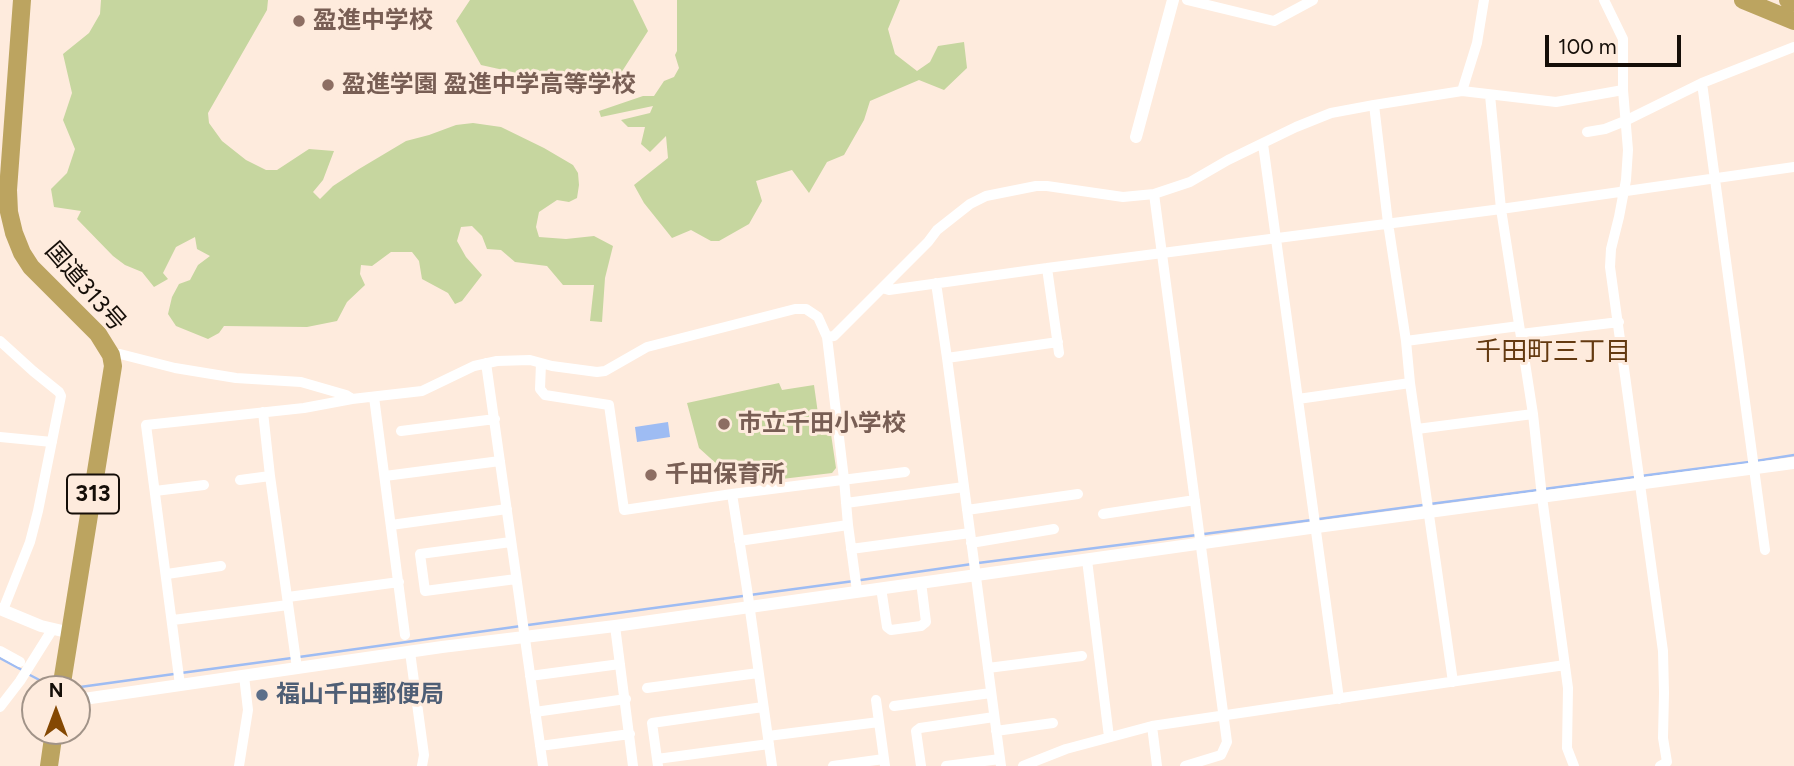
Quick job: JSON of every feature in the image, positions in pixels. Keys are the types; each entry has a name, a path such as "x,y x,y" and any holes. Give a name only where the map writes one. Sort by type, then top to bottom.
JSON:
{"highway":[{"name":"国道313号","path":"22,0 8,190 13,233 31,267 98,334 111,355 113,376 64,675"},
{"path":"1743,0 1794,21"},
{"path":"1788,0 1794,2"},
{"path":"49,766 52,745"}],"street":[{"path":"1136,137 1173,0"},
{"path":"1187,0 1274,21 1313,0"},
{"path":"1462,92 1478,43 1483,0"},
{"path":"1604,0 1623,39 1623,90 1628,150 1624,191 1611,249 1610,267 1663,651 1663,738 1667,762 1660,766"},
{"path":"1587,132 1605,129 1625,121 1702,83 1794,47"},
{"path":"1702,83 1765,550"},
{"path":"827,337 834,336 937,230 970,204 986,196 1036,186 1123,197 1154,194 1189,182 1296,127 1331,113 1374,105 1462,92 1556,102 1623,90"},
{"path":"1489,95 1501,209 1533,414 1568,688 1567,748 1574,766"},
{"path":"1374,105 1388,223 1453,682"},
{"path":"1263,144 1339,699"},
{"path":"882,288 889,290 1501,209 1794,167"},
{"path":"1154,194 1227,742 1221,755 1185,766"},
{"path":"947,358 1058,347 1047,268"},
{"path":"936,283 1000,762 946,766"},
{"path":"179,677 146,425 304,408 422,391 474,366 496,361 530,360 597,372 605,371 647,346 795,309 806,309 818,317 827,337 856,584"},
{"path":"1406,341 1619,322"},
{"path":"0,341 61,396 30,542 1,609 71,634"},
{"path":"111,355 120,354 175,368 236,378 301,382 352,399"},
{"path":"486,363 543,766"},
{"path":"541,363 540,388 545,395 610,405 624,510 905,472"},
{"path":"1298,399 1410,383"},
{"path":"374,397 405,635"},
{"path":"263,412 296,661"},
{"path":"1417,429 1533,414"},
{"path":"401,431 495,419"},
{"path":"0,437 52,442"},
{"path":"385,476 500,461"},
{"path":"91,697 179,677 244,676 296,661 410,652 524,630 615,626 748,600 856,584 881,588 921,582 974,568 1087,559 1201,538 1316,522 1754,463 1794,463"},
{"path":"240,480 270,477"},
{"path":"155,491 204,485"},
{"path":"846,503 964,487"},
{"path":"732,494 772,766"},
{"path":"967,510 1078,494"},
{"path":"1103,514 1195,500"},
{"path":"391,525 507,509"},
{"path":"739,541 848,525"},
{"path":"851,549 1054,529"},
{"path":"511,542 420,554 425,591 516,579"},
{"path":"1087,559 1109,737"},
{"path":"167,574 221,566"},
{"path":"173,620 399,582"},
{"path":"881,588 887,627 891,630 921,626 926,622 921,582"},
{"path":"615,626 633,766"},
{"path":"0,706 20,681 24,666 52,629"},
{"path":"0,651 24,666"},
{"path":"410,652 424,762"},
{"path":"988,668 1082,656"},
{"path":"530,676 620,664"},
{"path":"1023,766 1066,749 1152,726 1564,664"},
{"path":"647,688 758,673"},
{"path":"239,766 248,710 244,676"},
{"path":"894,706 991,693"},
{"path":"535,712 625,699"},
{"path":"833,766 885,763 876,700"},
{"path":"763,707 652,723 657,763 768,740 879,722"},
{"path":"921,766 916,731 920,728 994,717"},
{"path":"996,731 1054,723"},
{"path":"1152,726 1157,766"},
{"path":"540,746 630,734"}],"green space":[{"path":"101,0 268,0 267,10 208,113 209,123 222,141 246,160 266,170 277,170 309,149 334,151 323,180 313,192 320,199 333,186 406,141 456,125 473,123 501,127 573,165 578,173 577,198 569,202 557,200 539,212 536,227 539,237 566,239 594,236 613,246 605,278 602,322 590,321 594,285 563,285 547,266 515,262 501,250 487,249 482,236 472,226 461,227 457,241 466,257 482,275 462,301 455,304 448,293 422,279 419,261 412,252 391,252 372,266 361,265 360,274 365,285 347,302 337,321 307,327 224,326 219,333 208,339 176,326 168,314 172,297 179,284 190,280 198,265 210,256 197,249 195,237 176,247 163,273 168,279 154,287 142,272 113,256 77,219 81,211 54,207 51,189 67,173 75,149 63,120 72,93 63,54 89,33 100,14"},
{"path":"470,0 633,0 648,31 621,73 544,79 481,65 456,21"},
{"path":"677,0 900,0 888,29 895,54 917,71 930,62 938,46 964,42 967,68 944,90 919,80 870,101 864,120 844,155 827,162 809,193 792,170 756,181 762,201 749,224 719,241 711,241 691,230 672,238 644,203 634,185 668,158 666,136 650,152 641,144 645,127 628,127 621,120 650,113 653,106 601,117 599,111 643,96 654,96 664,81 674,77 679,68 675,55"},
{"path":"779,383 782,390 814,385 821,435 831,434 836,468 832,473 740,484 738,474 730,476 699,448 687,403"}],"water":[{"path":"668,422 670,437 637,442 635,427"}],"waterway":[{"path":"1756,461 1794,455"},
{"path":"1641,476 1749,462"},
{"path":"1544,489 1635,477"},
{"path":"1430,504 1538,490"},
{"path":"1319,519 1423,505"},
{"path":"1204,534 1312,520"},
{"path":"978,563 1197,535"},
{"path":"861,580 972,564"},
{"path":"750,595 854,581"},
{"path":"528,625 743,596"},
{"path":"299,657 521,626"},
{"path":"0,658 22,670"},
{"path":"181,673 292,658"},
{"path":"91,686 174,674"}],"place":[{"name":"盈進中学校","path":"299,21"},
{"name":"盈進学園 盈進中学高等学校","path":"328,85"},
{"name":"市立千田小学校","path":"724,424"},
{"name":"千田保育所","path":"651,475"},
{"name":"福山千田郵便局","path":"262,695"}],"district":[{"name":"千田町三丁目","path":"1553,352"}]}
